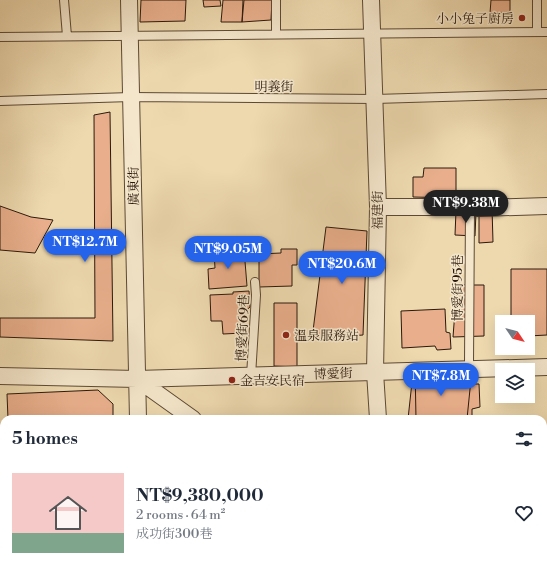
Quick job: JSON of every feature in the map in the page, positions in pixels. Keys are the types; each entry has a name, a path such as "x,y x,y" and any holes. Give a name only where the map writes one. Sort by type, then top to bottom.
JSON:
{"street":[{"name":"廣東街","path":"130,0 138,415"},
{"name":"福建街","path":"371,0 378,207 375,372 378,415"},
{"path":"378,207 470,206 479,208 547,206"},
{"name":"博愛街","path":"0,376 137,379 547,367"},
{"path":"137,379 187,415"}],"lane":[{"path":"64,0 67,36"},
{"path":"276,0 276,34"},
{"path":"537,0 537,32"},
{"path":"0,37 547,32"},
{"name":"明義街","path":"0,101 131,97 375,99 547,94"},
{"name":"博愛街95巷","path":"470,206 469,364 472,369"},
{"name":"博愛街69巷","path":"252,376 256,295 255,282"}],"building":[{"path":"141,0 186,0 185,21 140,22"},
{"path":"203,0 220,0 221,6 204,7"},
{"path":"223,0 243,0 242,22 221,22"},
{"path":"244,0 272,0 271,20 242,22"},
{"path":"491,0 510,0 510,12 490,13"},
{"path":"110,112 113,341 0,337 0,318 95,318 94,115"},
{"path":"424,168 456,168 456,198 413,197 413,177 423,177"},
{"path":"0,206 31,217 53,220 35,253 0,250"},
{"path":"479,208 492,208 493,242 479,243"},
{"path":"456,211 476,212 475,236 455,235"},
{"path":"326,227 367,231 363,335 312,339"},
{"path":"244,249 247,286 209,289 208,269 215,268 214,252"},
{"path":"281,249 297,249 297,265 292,265 292,286 259,287 259,254 281,253"},
{"path":"511,269 547,269 547,335 535,336 535,315 511,315"},
{"path":"457,285 484,285 484,336 453,337"},
{"path":"249,291 250,307 243,313 243,333 223,334 222,321 211,321 210,295 233,294 233,292"},
{"name":"溫泉服務站","path":"274,303 297,303 297,367 274,366"},
{"path":"445,309 446,332 450,333 451,349 437,350 435,346 402,348 401,311"},
{"path":"469,364 469,384 479,384 480,407 472,409 472,415 416,415 415,366"},
{"path":"472,369 467,415 408,415 412,382"},
{"path":"98,390 113,404 113,415 8,415 7,394"}],"place":[{"name":"小小兔子廚房","path":"522,18"},
{"name":"溫泉服務站","path":"286,335"},
{"name":"金吉安民宿","path":"232,380"}]}
